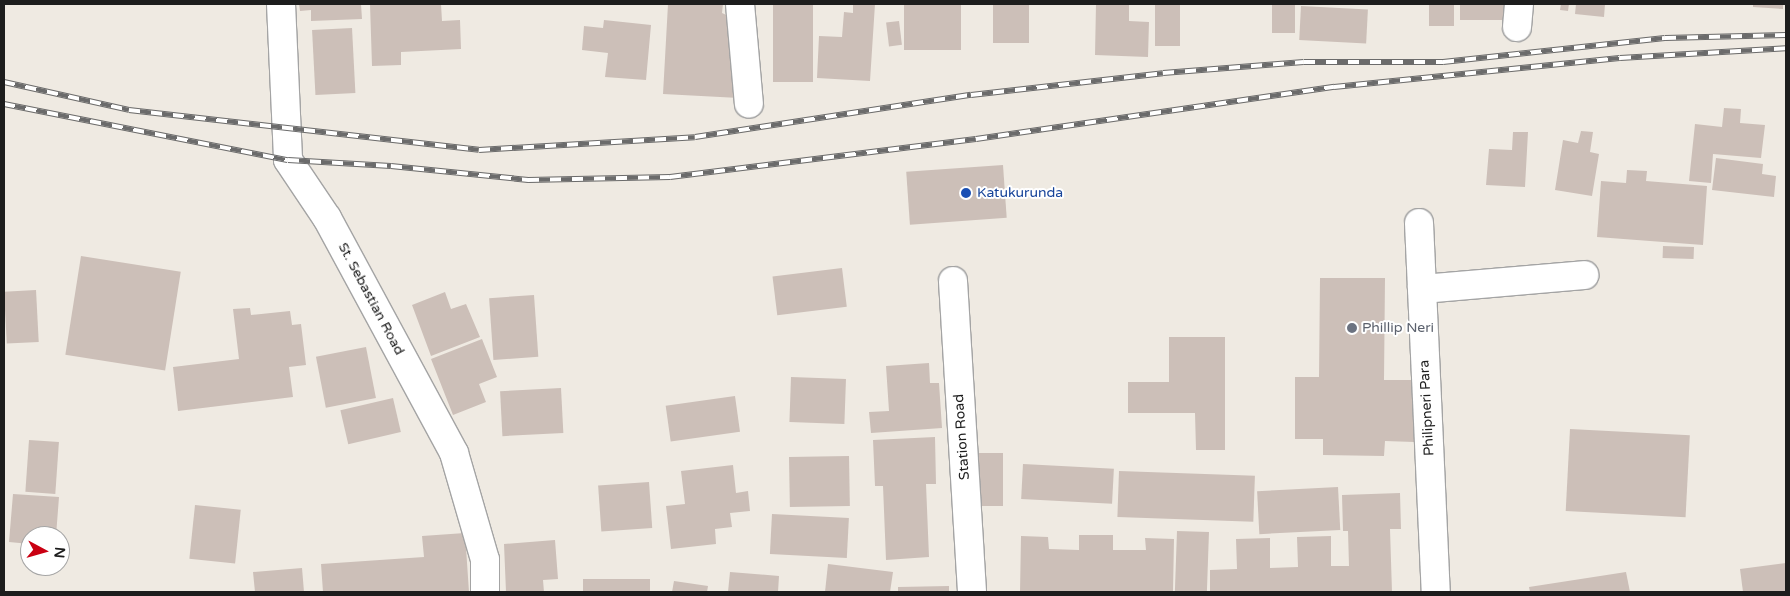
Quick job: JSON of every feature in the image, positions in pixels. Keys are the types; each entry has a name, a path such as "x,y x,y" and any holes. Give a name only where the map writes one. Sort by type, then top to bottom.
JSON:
{"street":[{"name":"St. Sebastian Road","path":"281,4 288,160 327,218 454,453 485,560 485,592"},
{"path":"740,4 749,104"},
{"name":"Philipneri Para","path":"1419,223 1436,592"},
{"path":"1422,289 1584,275"},
{"name":"Station Road","path":"953,282 972,592"}],"building":[{"path":"299,4 361,4 362,19 311,21 311,10 300,11"},
{"path":"370,4 441,4 442,21 460,20 461,49 401,52 401,65 372,66"},
{"path":"668,4 723,4 722,13 735,19 739,98 663,94"},
{"path":"773,4 813,4 813,82 773,82"},
{"path":"853,4 875,4 870,81 817,78 819,36 842,37 844,12 853,13"},
{"path":"904,4 961,4 961,50 904,50"},
{"path":"993,4 1029,4 1029,43 993,43"},
{"path":"1096,4 1129,4 1129,21 1149,22 1148,57 1095,55"},
{"path":"1155,4 1180,4 1180,46 1155,46"},
{"path":"1272,4 1295,4 1295,33 1272,33"},
{"path":"1429,4 1454,4 1454,26 1429,26"},
{"path":"1460,4 1508,4 1508,20 1460,20"},
{"path":"1561,4 1569,4 1568,11 1560,10"},
{"path":"1576,4 1605,4 1604,17 1575,14"},
{"path":"1753,4 1783,4 1783,9 1753,7"},
{"path":"1301,6 1368,10 1366,43 1299,40"},
{"path":"604,20 651,25 646,80 605,77 608,53 582,50 584,26 603,28"},
{"path":"899,21 902,45 889,46 886,23"},
{"path":"352,28 355,93 315,95 312,30"},
{"path":"1724,108 1741,109 1740,123 1765,125 1761,158 1713,154 1711,183 1689,181 1695,124 1722,127"},
{"path":"1581,131 1593,132 1590,152 1599,154 1592,196 1555,190 1563,140 1578,143"},
{"path":"1513,132 1528,132 1525,187 1486,185 1489,149 1512,150"},
{"path":"1716,158 1763,164 1762,174 1776,176 1774,197 1712,190"},
{"path":"1003,165 1007,218 910,225 906,172"},
{"path":"1627,170 1647,171 1646,181 1707,186 1703,245 1597,237 1601,181 1626,183"},
{"path":"1663,246 1694,247 1694,259 1663,258"},
{"path":"81,256 181,272 165,371 65,355"},
{"path":"842,268 847,307 777,315 773,277"},
{"name":"Phillip Neri","path":"1320,278 1385,278 1384,380 1415,380 1414,442 1385,441 1384,456 1323,455 1323,439 1295,439 1295,377 1319,377"},
{"path":"36,290 39,342 7,344 4,292"},
{"path":"445,292 451,309 466,304 480,337 431,356 412,305"},
{"path":"534,295 538,357 493,360 489,298"},
{"path":"250,308 251,315 290,311 292,325 301,324 306,365 289,367 293,397 178,411 173,367 239,359 233,309"},
{"path":"1169,337 1225,337 1225,450 1196,450 1195,413 1128,413 1128,382 1169,382"},
{"path":"482,339 497,377 479,384 486,402 453,415 431,359"},
{"path":"366,347 376,398 326,408 316,357"},
{"path":"929,363 930,383 939,383 942,428 871,433 869,412 889,411 886,366"},
{"path":"791,377 846,379 844,424 789,422"},
{"path":"561,388 563,433 502,436 500,391"},
{"path":"735,396 740,432 671,441 666,406"},
{"path":"393,398 401,432 348,444 340,410"},
{"path":"1570,429 1690,435 1686,517 1566,511"},
{"path":"935,437 936,484 926,484 929,557 886,560 883,486 875,486 873,440"},
{"path":"29,440 59,442 55,494 25,492"},
{"path":"977,453 1003,453 1003,506 977,506"},
{"path":"849,456 850,506 790,507 789,457"},
{"path":"1023,464 1114,469 1112,504 1021,499"},
{"path":"733,465 736,493 748,491 750,511 730,513 732,527 715,529 716,544 671,549 666,506 685,504 681,471"},
{"path":"1119,471 1255,476 1253,522 1117,517"},
{"path":"649,482 652,528 601,531 598,486"},
{"path":"1338,487 1340,530 1259,534 1257,491"},
{"path":"1400,493 1401,529 1390,529 1392,592 1210,592 1210,570 1237,569 1236,539 1270,538 1270,568 1298,567 1297,537 1331,536 1331,566 1349,566 1348,531 1343,531 1342,495"},
{"path":"13,494 59,497 57,526 20,526 20,543 9,542"},
{"path":"195,505 241,510 235,564 189,559"},
{"path":"772,514 849,518 847,558 770,554"},
{"path":"1177,531 1209,532 1207,592 1175,592"},
{"path":"465,533 469,592 323,592 321,564 424,557 422,536"},
{"path":"1079,535 1113,535 1113,550 1146,550 1145,538 1174,539 1173,592 1020,592 1021,536 1048,537 1049,549 1079,550"},
{"path":"555,540 558,579 543,580 544,592 506,592 504,544"},
{"path":"1786,563 1786,592 1743,592 1740,569"},
{"path":"828,564 893,572 890,592 825,592"},
{"path":"302,568 304,592 255,592 253,572"},
{"path":"730,572 779,576 778,592 728,592"},
{"path":"1626,572 1630,592 1530,592 1529,587"},
{"path":"583,579 650,579 650,592 583,592"},
{"path":"674,581 708,586 707,592 672,592"},
{"path":"949,586 949,592 898,592 898,587"}],"railway":[{"path":"4,82 129,110 479,150 695,137 971,95 1163,73 1304,62 1443,62 1665,38 1786,35"},
{"path":"4,104 288,160 391,166 528,180 670,177 976,139 1334,87 1620,58 1786,48"}],"place":[{"name":"Katukurunda","path":"966,193"},
{"name":"Phillip Neri","path":"1352,328"}]}
